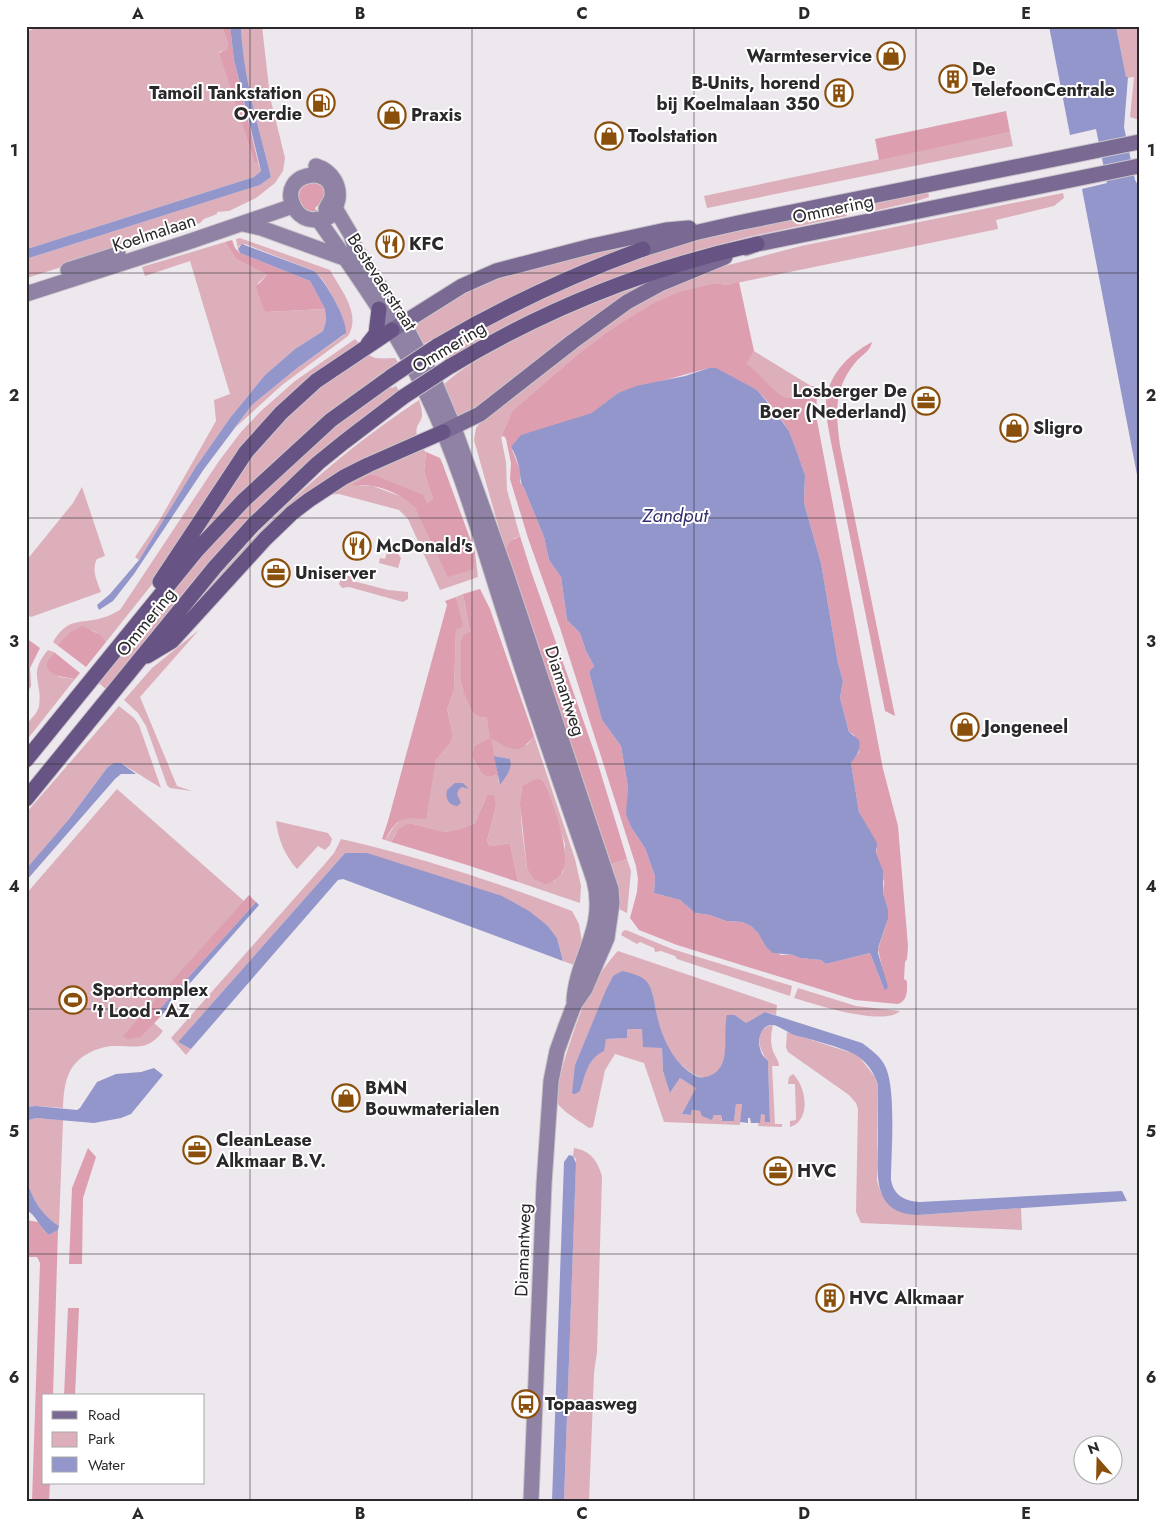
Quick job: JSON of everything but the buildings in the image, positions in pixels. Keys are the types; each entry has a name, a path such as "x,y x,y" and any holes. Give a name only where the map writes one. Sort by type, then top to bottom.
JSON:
{"highway":[{"name":"Ommering","path":"26,799 215,567 253,525 318,463 403,397 449,367 507,334 590,295 681,262 756,244"},
{"name":"Ommering","path":"26,760 197,550 244,500 331,420 392,376 475,324 545,289 643,249"},
{"path":"366,346 376,334 379,309"},
{"path":"112,654 256,440 301,394 366,346 397,326"},
{"path":"135,664 172,641 265,539 309,500 338,481 368,465 448,430"}],"main road":[{"name":"Ommering","path":"643,249 694,233 738,223 1139,142"},
{"name":"Ommering","path":"756,244 1139,166"},
{"path":"397,326 462,286 496,271 592,246 666,230 738,223"},
{"path":"448,430 480,414 572,342 627,302 662,283 756,244"}],"street":[{"path":"316,166 327,171 333,182 327,214 302,217 292,202 294,185 304,176 315,174 333,182"},
{"name":"Koelmalaan","path":"26,294 243,224 292,202"},
{"name":"Koelmalaan","path":"26,283 292,202"},
{"name":"Bestevaerstraat","path":"327,214 344,241 379,309 397,326"},
{"path":"243,224 350,253"},
{"name":"Bestevaerstraat","path":"350,253 397,326 407,354 432,391"},
{"name":"Diamantweg","path":"432,391 448,430 463,486 597,890 594,935 575,988 574,1005 557,1052 551,1082 544,1184 532,1501"}],"green space":[{"path":"41,26 222,26 228,50 219,52 255,164 258,162 261,171 254,177 27,249 26,32"},
{"path":"241,26 262,26 270,97 285,158 283,171 275,183 256,198 229,211 217,212 217,214 204,219 200,223 27,278 26,259 260,185 271,177 248,83"},
{"path":"1116,26 1139,26 1139,120 1130,117 1134,77 1126,78"},
{"path":"1010,132 1013,146 707,208 704,196"},
{"path":"928,191 929,197 874,211 871,200"},
{"path":"1063,193 1064,198 1054,206 996,220 998,229 727,285 716,283 626,321 607,332 578,354 512,411 501,437 506,462 507,490 520,536 515,538 505,550 474,440 476,428 482,420 611,317 698,273 801,246"},
{"path":"844,205 847,216 748,237 695,251 630,272 555,302 446,360 441,350 546,294 672,246"},
{"path":"667,233 544,282 483,311 422,345 412,329 412,320 490,278"},
{"path":"240,238 330,270 348,302 351,310 352,328 348,336 282,385 236,427 252,405 296,369 344,335 346,330 329,290 314,271 245,244 239,246 238,249 236,239"},
{"path":"225,242 236,259 267,275 258,283 265,312 325,309 326,321 323,331 295,349 265,375 230,418 195,468 139,560 135,557 158,523 216,421 214,400 230,394 190,261 145,276 142,267"},
{"path":"656,280 486,404 458,420 443,385 459,372 477,360 531,331 602,300"},
{"path":"355,339 362,346 278,411 173,558 106,642 94,631 82,630 75,632 57,645 53,642 71,624 97,619 120,610 219,461 241,432 261,411 295,381"},
{"path":"365,351 374,358 395,358 398,362 302,436 272,463 249,485 183,559 198,530 280,417"},
{"path":"754,351 811,386 815,386 817,393 789,398 778,393 745,364"},
{"path":"386,386 392,388 396,386 399,391 314,459 254,513 201,571 106,689 96,681 210,544 251,499 328,430"},
{"path":"419,400 422,416 416,432 417,437 323,486 168,636 232,561 304,489 348,451"},
{"path":"421,447 426,452 424,472 433,499 427,503 371,474 359,486 373,486 407,499 415,508 430,537 473,569 475,552 478,577 440,590 408,519 399,510 339,494 320,495"},
{"path":"82,487 105,556 97,559 95,563 95,576 101,592 31,617 26,614 26,561 73,503"},
{"path":"390,542 401,558 398,568 379,563 380,558 385,559"},
{"path":"342,576 352,576 353,581 388,590 408,592 408,599 403,602 349,587 342,588 339,584"},
{"path":"463,594 470,632 461,640 462,688 469,700 472,712 486,716 527,745 534,736 575,859 581,886 580,903 518,882 510,843 492,846 487,841 496,806 487,795 475,823 445,832 409,823 395,835 391,842 385,840 395,825 409,817 432,781 436,760 451,742 453,735 447,709 454,690 456,630 462,625 456,597","holes":["490,738 494,756 509,759 499,784 498,775 487,777 481,773 472,756","542,780 545,783 565,844 563,872 554,881 527,868 523,838 521,817 522,786"]},
{"path":"199,630 140,697 177,786 192,791 170,788 167,785 146,726 138,713 124,700 152,668"},
{"path":"48,650 54,652 51,657 59,677 75,679 26,741 26,727 39,706 38,666"},
{"path":"119,706 134,718 139,725 161,788 121,763 107,768 69,819 26,869 26,813"},
{"name":"Sportcomplex 't Lood - AZ","path":"117,789 244,901 124,1036 141,1037 154,1023 163,1031 157,1038 145,1045 100,1048 81,1058 75,1063 68,1076 64,1091 63,1108 26,1107 26,894"},
{"path":"276,821 328,833 332,839 330,845 325,850 318,846 297,869 283,847"},
{"path":"341,839 458,871 572,911 579,924 583,949 577,966 563,961 557,938 548,926 345,853 178,1042 191,1049 186,1055 171,1038 323,866 334,853"},
{"path":"627,859 631,871 627,913 617,908 609,865"},
{"path":"626,930 672,949 792,986 790,996 677,959 675,956 661,951 655,952 654,948 640,942 637,944 621,935"},
{"path":"618,951 777,1005 776,1015 765,1012 746,1023 735,1015 726,1020 723,1063 718,1072 711,1077 704,1078 688,1071 670,1051 661,1029 652,991 613,976 575,1065 580,1091 587,1068 606,1039 626,1038 627,1029 643,1029 662,1047 663,1071 671,1092 680,1078 697,1088 682,1114 691,1115 692,1110 700,1111 712,1120 714,1115 721,1115 721,1120 734,1121 736,1104 742,1104 740,1125 664,1122 644,1063 615,1054 605,1070 593,1127 589,1128 559,1105 557,1094 559,1080 582,1008 592,985"},
{"path":"798,988 856,1006 900,1011 892,1015 880,1017 849,1013 794,998"},
{"path":"773,1025 771,1044 779,1066 772,1066 775,1124 782,1124 782,1127 758,1126 761,1114 765,1115 770,1122 768,1061 762,1051 759,1040 762,1030"},
{"path":"787,1032 858,1055 875,1077 878,1085 877,1181 881,1193 888,1204 918,1215 1021,1208 1022,1230 861,1223 856,1212 858,1109 856,1103 849,1095 788,1052 786,1047"},
{"path":"793,1074 801,1086 805,1102 802,1117 790,1127 790,1121 796,1120 795,1084 788,1084 789,1077"},
{"path":"36,1118 63,1120 59,1226 41,1210 30,1189 26,1187 26,1121"},
{"path":"574,1148 585,1151 593,1157 602,1176 597,1352 594,1373 589,1501 564,1501 576,1159 573,1156"}],"shaded area":[{"path":"222,26 230,26 234,60 258,162 255,164 219,53 228,49"},
{"path":"1006,111 1010,132 879,160 875,139"},
{"path":"313,181 322,185 325,194 322,202 315,208 318,213 308,212 299,203 301,189"},
{"path":"232,240 235,248 240,253 310,281 325,309 265,312 256,287 267,275 236,259 225,242"},
{"path":"739,282 754,351 746,364 784,397 792,398 817,393 816,415 883,769 898,826 908,946 904,979 907,981 906,995 904,1000 898,1004 855,1000 677,945 639,930 630,918 637,892 636,866 510,479 511,463 506,439 504,436 501,437 512,411 578,354 607,332 654,303 680,292 716,283 727,285","holes":["709,368 757,390 775,410 789,431 805,475 804,503 821,563 838,663 843,681 840,698 849,732 854,735 859,752 851,763 859,812 877,849 876,853 884,882 883,893 888,909 888,919 878,949 887,989 884,989 870,953 826,964 821,960 781,955 766,947 758,933 751,926 742,922 726,921 710,915 695,913 680,900 654,893 655,876 645,848 631,827 627,814 628,787 621,746 602,720 589,672 594,666 586,651 580,633 567,620 561,577 549,560 544,537 520,482 520,470 511,447 593,413 618,393"]},
{"path":"872,342 867,351 855,363 843,383 837,413 840,446 895,716 885,711 826,410 827,395 834,376 847,360"},
{"path":"426,452 440,458 475,552 474,569 448,577 415,508 411,504 384,489 352,485 371,474 423,495 427,503 433,499 424,472"},
{"path":"520,536 595,754 627,859 609,865 505,550 511,541"},
{"path":"480,589 490,609 534,736 528,743 518,749 508,748 491,738 498,775 487,777 481,773 472,756 475,746 490,738 487,717 481,717 472,712 461,683 461,640 464,635 470,632 463,594"},
{"path":"456,597 463,626 456,630 454,690 447,709 453,735 451,742 436,760 426,819 411,818 401,820 393,827 385,840 382,839 447,605 445,601"},
{"path":"82,626 101,635 106,642 86,667 57,645 71,632"},
{"path":"26,638 40,648 30,668 31,686 26,694"},
{"path":"54,652 80,673 75,679 57,676 49,671 47,663"},
{"path":"536,779 542,780 545,783 557,816 565,855 561,874 558,878 545,884 534,879 527,868 520,804 522,786"},
{"path":"487,795 494,795 496,806 487,841 492,846 510,843 518,882 391,842 399,829 409,823 445,832 475,823"},
{"path":"249,895 256,902 158,1011 161,1016 141,1037 128,1039 123,1036"},
{"path":"88,1148 96,1157 83,1198 82,1264 69,1264 72,1188"},
{"path":"26,1220 38,1222 49,1235 58,1230 53,1394 42,1394 42,1484 50,1484 49,1501 32,1501 40,1263 37,1257 26,1257"},
{"path":"68,1308 79,1308 75,1394 64,1394"}],"water":[{"path":"230,26 241,26 248,83 271,177 260,185 26,259 26,246 27,249 254,177 261,171 234,60"},
{"path":"1049,26 1116,26 1126,77 1128,77 1124,127 1135,180 1139,187 1139,485 1082,189 1107,183 1096,129 1070,135"},
{"path":"242,244 314,271 334,300 343,319 346,333 296,369 252,405 204,469 134,574 113,601 99,610 97,605 110,594 139,560 195,468 230,418 265,375 295,349 323,331 326,321 325,309 310,281 240,253 238,249"},
{"name":"Zandput","path":"709,368 716,368 757,390 789,431 805,475 804,503 821,563 838,663 843,681 840,698 849,732 859,740 858,752 851,763 859,812 877,843 876,853 883,871 883,893 888,909 888,919 878,953 888,987 886,990 870,953 826,964 821,960 773,953 766,947 758,933 751,926 742,922 726,921 710,915 695,913 680,900 654,893 655,876 645,848 631,827 626,814 628,787 621,746 602,720 589,672 594,666 586,651 580,633 567,620 561,577 549,560 544,537 521,483 520,470 511,447 521,435 592,413 618,393 636,386 685,376"},
{"path":"494,756 510,759 511,763 500,785"},
{"path":"114,763 121,763 136,774 121,774 115,779 26,881 26,869 69,819 107,768"},
{"path":"455,783 463,783 469,789 462,787 459,789 457,794 461,803 457,806 449,803 446,796 447,790"},
{"path":"345,853 367,853 502,896 529,911 548,926 557,938 563,961 343,879 338,880 191,1049 178,1042"},
{"path":"256,902 259,905 161,1016 158,1011"},
{"path":"622,971 639,976 647,982 668,1046 682,1066 698,1077 713,1074 722,1064 725,1053 727,1015 735,1015 746,1023 765,1012 862,1043 871,1050 884,1064 891,1087 891,1180 895,1190 905,1199 920,1202 1122,1191 1127,1201 918,1215 903,1213 885,1201 878,1180 878,1085 871,1070 855,1054 828,1044 794,1035 773,1025 765,1027 759,1041 761,1052 768,1061 770,1122 765,1122 765,1115 761,1114 760,1123 751,1123 750,1118 748,1118 748,1123 740,1122 742,1104 736,1104 734,1121 722,1121 721,1115 714,1115 712,1120 702,1116 700,1111 692,1110 691,1115 682,1114 696,1088 680,1078 670,1093 663,1071 662,1048 643,1047 642,1029 627,1029 627,1038 606,1039 604,1051 598,1054 591,1063 580,1091 575,1094 572,1093 575,1065 613,976"},
{"path":"154,1068 163,1075 131,1114 121,1118 94,1123 36,1118 26,1121 26,1107 36,1106 77,1110 97,1082 116,1074 141,1072"},
{"path":"569,1155 573,1156 576,1163 564,1501 552,1501 564,1162"},
{"path":"26,1187 30,1189 41,1210 59,1226 58,1230 49,1235 33,1215 26,1210"}],"place":[{"name":"Warmteservice","path":"891,56"},
{"name":"De TelefoonCentrale","path":"953,79"},
{"name":"B-Units, horend bij Koelmalaan 350","path":"839,93"},
{"name":"Tamoil Tankstation Overdie","path":"321,103"},
{"name":"Praxis","path":"392,115"},
{"name":"Toolstation","path":"609,136"},
{"name":"KFC","path":"390,244"},
{"name":"Losberger De Boer (Nederland)","path":"926,401"},
{"name":"Sligro","path":"1014,428"},
{"name":"McDonald's","path":"357,546"},
{"name":"Uniserver","path":"276,573"},
{"name":"Jongeneel","path":"965,727"},
{"name":"Sportcomplex 't Lood - AZ","path":"73,1000"},
{"name":"BMN Bouwmaterialen","path":"346,1098"},
{"name":"CleanLease Alkmaar B.V.","path":"197,1150"},
{"name":"HVC","path":"778,1171"},
{"name":"HVC Alkmaar","path":"830,1298"},
{"name":"Topaasweg","path":"526,1404"}]}
